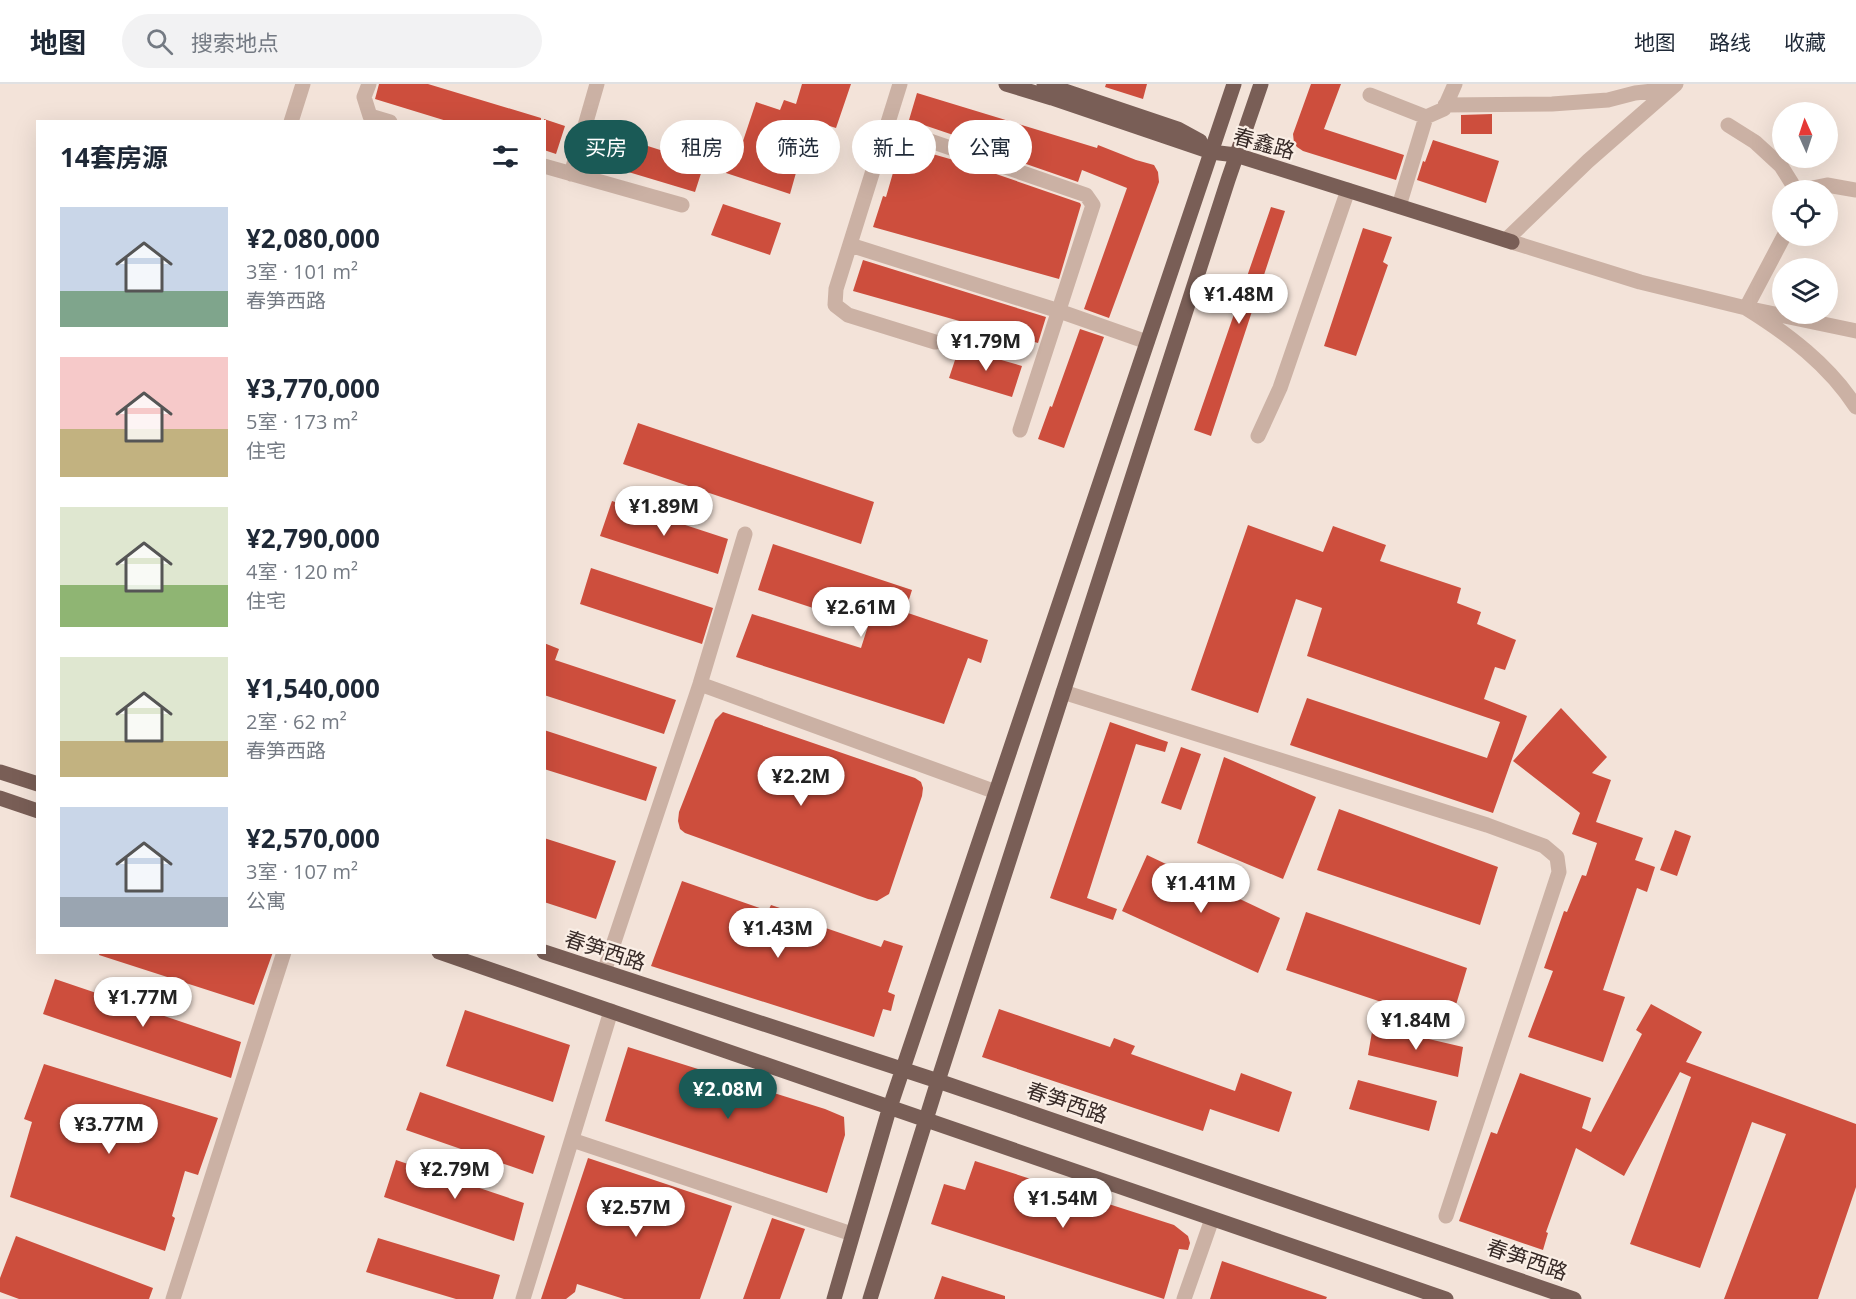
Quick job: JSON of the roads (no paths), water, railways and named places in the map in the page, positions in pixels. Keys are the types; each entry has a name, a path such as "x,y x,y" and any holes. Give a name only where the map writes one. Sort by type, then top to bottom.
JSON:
{"main road":[{"name":"春鑫路","path":"1006,84 1509,241"},
{"name":"春鑫路","path":"1044,84 1178,129 1212,150"},
{"path":"834,1299 902,1071 1234,84"},
{"path":"870,1299 1063,692 1261,84"},
{"path":"0,772 36,783"},
{"path":"0,798 36,810"},
{"name":"春笋西路","path":"546,953 938,1081 1574,1299"},
{"path":"446,954 1446,1299"}],"street":[{"path":"292,120 303,84"},
{"path":"369,84 364,97 370,116 383,120"},
{"path":"587,120 597,84"},
{"path":"889,120 900,84"},
{"path":"1370,95 1426,117 1444,109 1455,84"},
{"path":"1445,105 1552,104 1608,100 1673,87"},
{"path":"1673,87 1588,161 1509,241 1640,282 1746,308 1856,331"},
{"path":"1399,206 1426,117"},
{"path":"1728,125 1755,142 1781,166 1790,180"},
{"path":"936,143 1086,195 1093,205 1020,430"},
{"path":"546,167 564,172"},
{"path":"571,174 682,205"},
{"path":"872,174 836,290 835,305 848,315 935,342"},
{"path":"1838,187 1856,190"},
{"path":"1258,436 1280,388 1348,190"},
{"path":"850,245 1059,311 1147,342"},
{"path":"1746,308 1779,246"},
{"path":"1746,308 1780,329 1829,371 1856,407"},
{"path":"604,972 700,684 745,534"},
{"path":"700,684 996,792"},
{"path":"1063,692 1487,825 1544,846 1557,857 1559,872 1446,1216"},
{"path":"173,1299 283,954"},
{"path":"523,1299 611,1011"},
{"path":"572,1140 852,1234"},
{"path":"1184,1299 1212,1219"}]}
